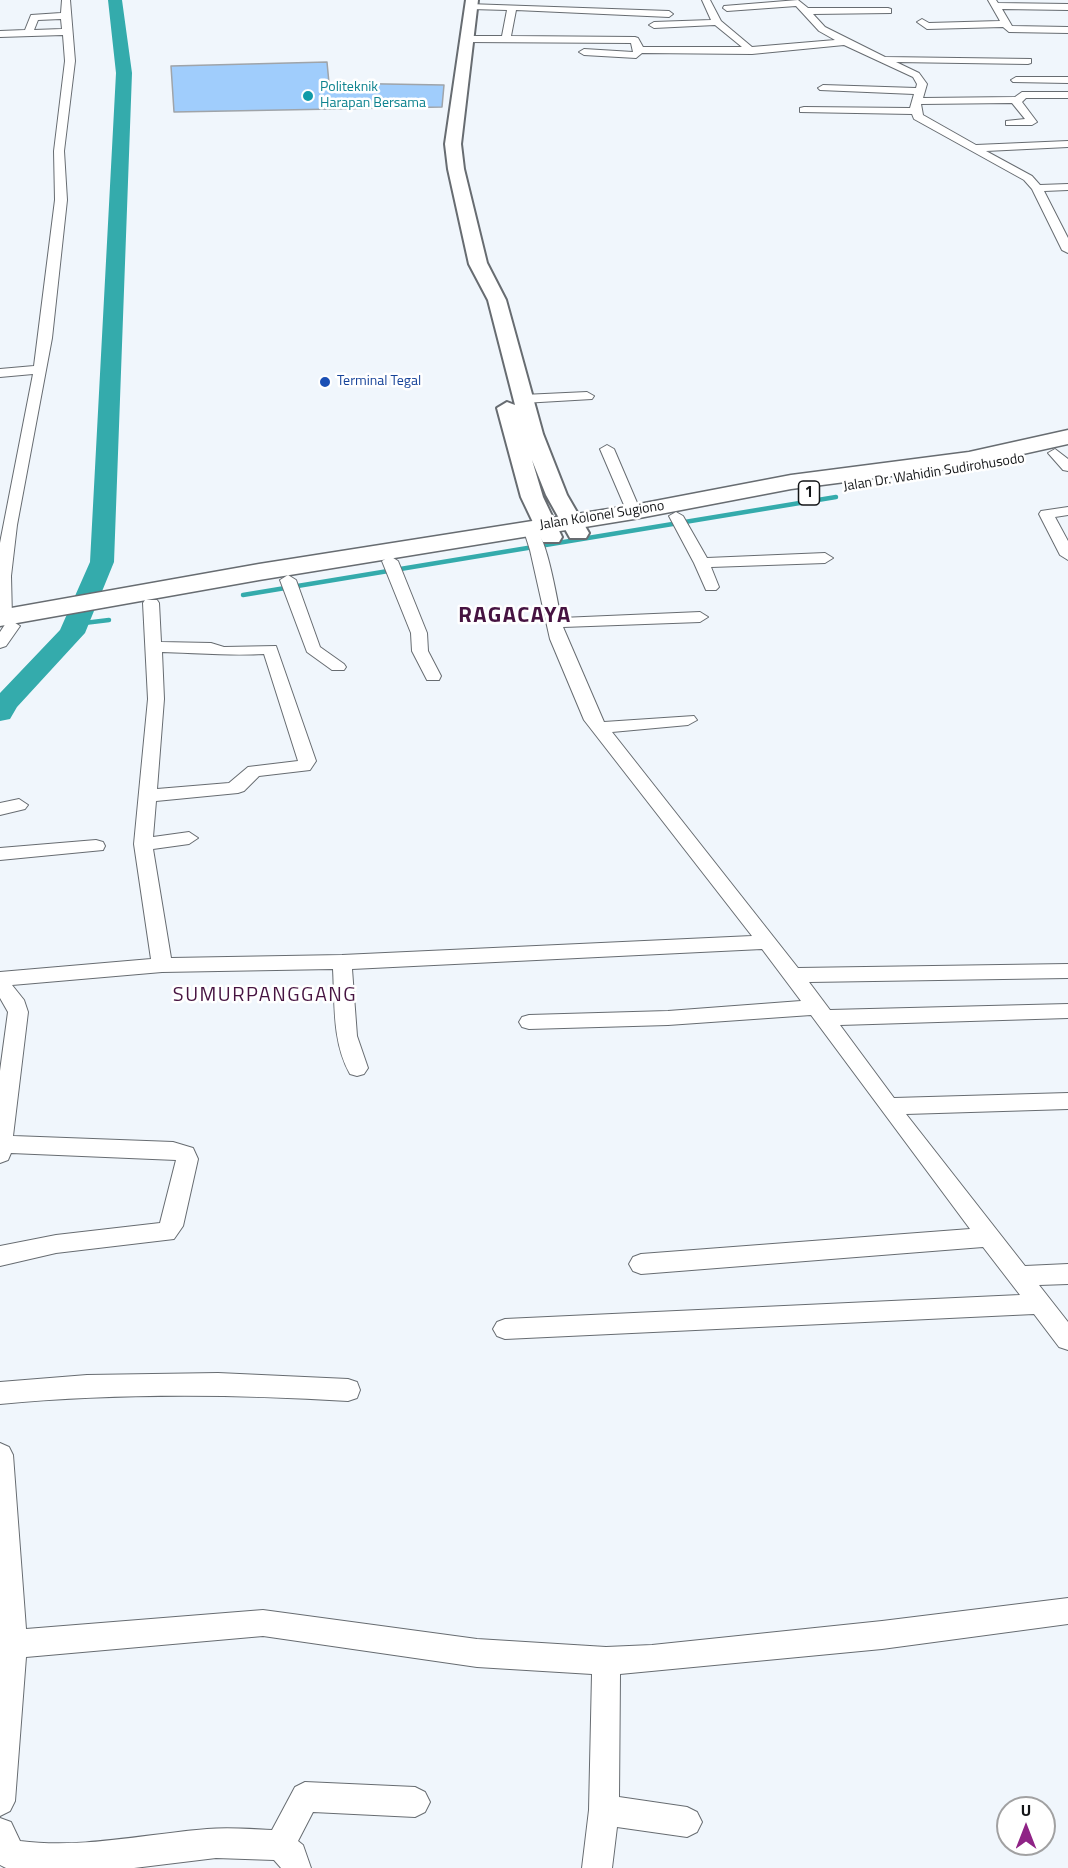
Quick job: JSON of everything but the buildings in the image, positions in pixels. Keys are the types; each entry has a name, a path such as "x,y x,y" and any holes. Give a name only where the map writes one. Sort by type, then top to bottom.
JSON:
{"highway":[{"name":"Jalan Kolonel Sugiono","path":"137,601 291,585 393,568 548,534 634,512 791,482 969,459 1065,452"},
{"name":"Jalan Dr. Wahidin Sudirohusodo","path":"548,534 678,520 1065,452"},
{"name":"Jalan Kolonel Sugiono","path":"137,601 548,534"},
{"name":"1","path":"3,626 56,614 137,601"}],"main road":[{"path":"476,5 467,39 453,158 478,264 475,273 517,447 532,497 548,534"},
{"path":"478,264 486,272 496,298 538,445 548,534"},
{"path":"517,447 538,445"}],"street":[{"path":"3,626 3,576 9,525 46,338 62,200 59,151 70,61 65,16 66,0"},
{"path":"706,0 717,22 752,51"},
{"path":"727,8 796,2 822,29 916,75 922,84 917,101 933,126 1016,170 1037,188 1068,250"},
{"path":"994,3 1068,7"},
{"path":"994,3 1007,20 1011,30 1068,30"},
{"path":"476,5 600,13 669,14"},
{"path":"506,39 507,23 512,7"},
{"path":"807,11 888,11"},
{"path":"29,33 34,17 65,16"},
{"path":"922,22 927,26 1007,20"},
{"path":"640,24 717,22"},
{"path":"0,34 67,32"},
{"path":"467,39 637,45 689,52 752,51 845,42"},
{"path":"637,45 655,40"},
{"path":"574,52 636,55 637,45"},
{"path":"514,50 537,50"},
{"path":"886,59 919,57 1028,61"},
{"path":"1016,80 1068,80"},
{"path":"823,88 917,101"},
{"path":"804,110 917,101 1015,100 1021,99 1022,95 1068,95"},
{"path":"1010,123 1032,122 1015,100"},
{"path":"973,148 997,141 1068,144"},
{"path":"1037,188 1068,187"},
{"path":"1052,220 1068,220"},
{"path":"0,373 40,369"},
{"path":"523,399 587,396"},
{"path":"607,450 634,512"},
{"path":"1068,511 1046,514 1068,555"},
{"path":"678,520 702,563 711,587"},
{"path":"548,534 554,623 574,681 598,728 623,756 644,788 793,975 888,1106 1068,1340"},
{"path":"702,563 825,558"},
{"path":"393,568 421,639 420,651 433,676"},
{"path":"291,585 313,649 338,667"},
{"path":"137,601 153,647 156,699 143,844 162,965"},
{"path":"554,623 700,617"},
{"path":"147,796 229,789 238,787 254,771 297,769 307,764 270,649 222,652 211,648 153,647"},
{"path":"598,728 688,720"},
{"path":"0,808 19,805"},
{"path":"143,844 189,838"},
{"path":"0,855 96,846"},
{"path":"0,979 162,965 342,962 767,942"},
{"path":"342,962 347,1036 357,1068"},
{"path":"793,975 1068,971"},
{"path":"0,984 17,1005 18,1011 1,1149 173,1151 185,1154 187,1159 172,1226 166,1233 74,1241 0,1256"},
{"path":"529,1022 819,1012 1068,1011"},
{"path":"888,1106 1068,1101"},
{"path":"641,1264 989,1238"},
{"path":"1018,1276 1068,1274"},
{"path":"505,1329 1040,1304"},
{"path":"0,1393 56,1387 178,1383 348,1390"},
{"path":"0,1455 13,1644 0,1801"},
{"path":"13,1644 263,1623 477,1653 606,1661 652,1659 872,1636 1068,1611"},
{"path":"597,1868 604,1810 606,1661"},
{"path":"0,1833 10,1855 30,1858 64,1858 211,1844 288,1857 305,1797 415,1802"},
{"path":"604,1810 687,1822"}],"waterway":[{"path":"0,713 6,703 72,633 102,562 124,73 115,0"},
{"path":"243,595 836,497"},
{"path":"76,624 109,620"}],"place":[{"name":"Politeknik Harapan Bersama","path":"308,96"},
{"name":"Terminal Tegal","path":"325,382"}],"district":[{"name":"RAGACAYA","path":"515,617"},
{"name":"SUMURPANGGANG","path":"265,996"}]}
